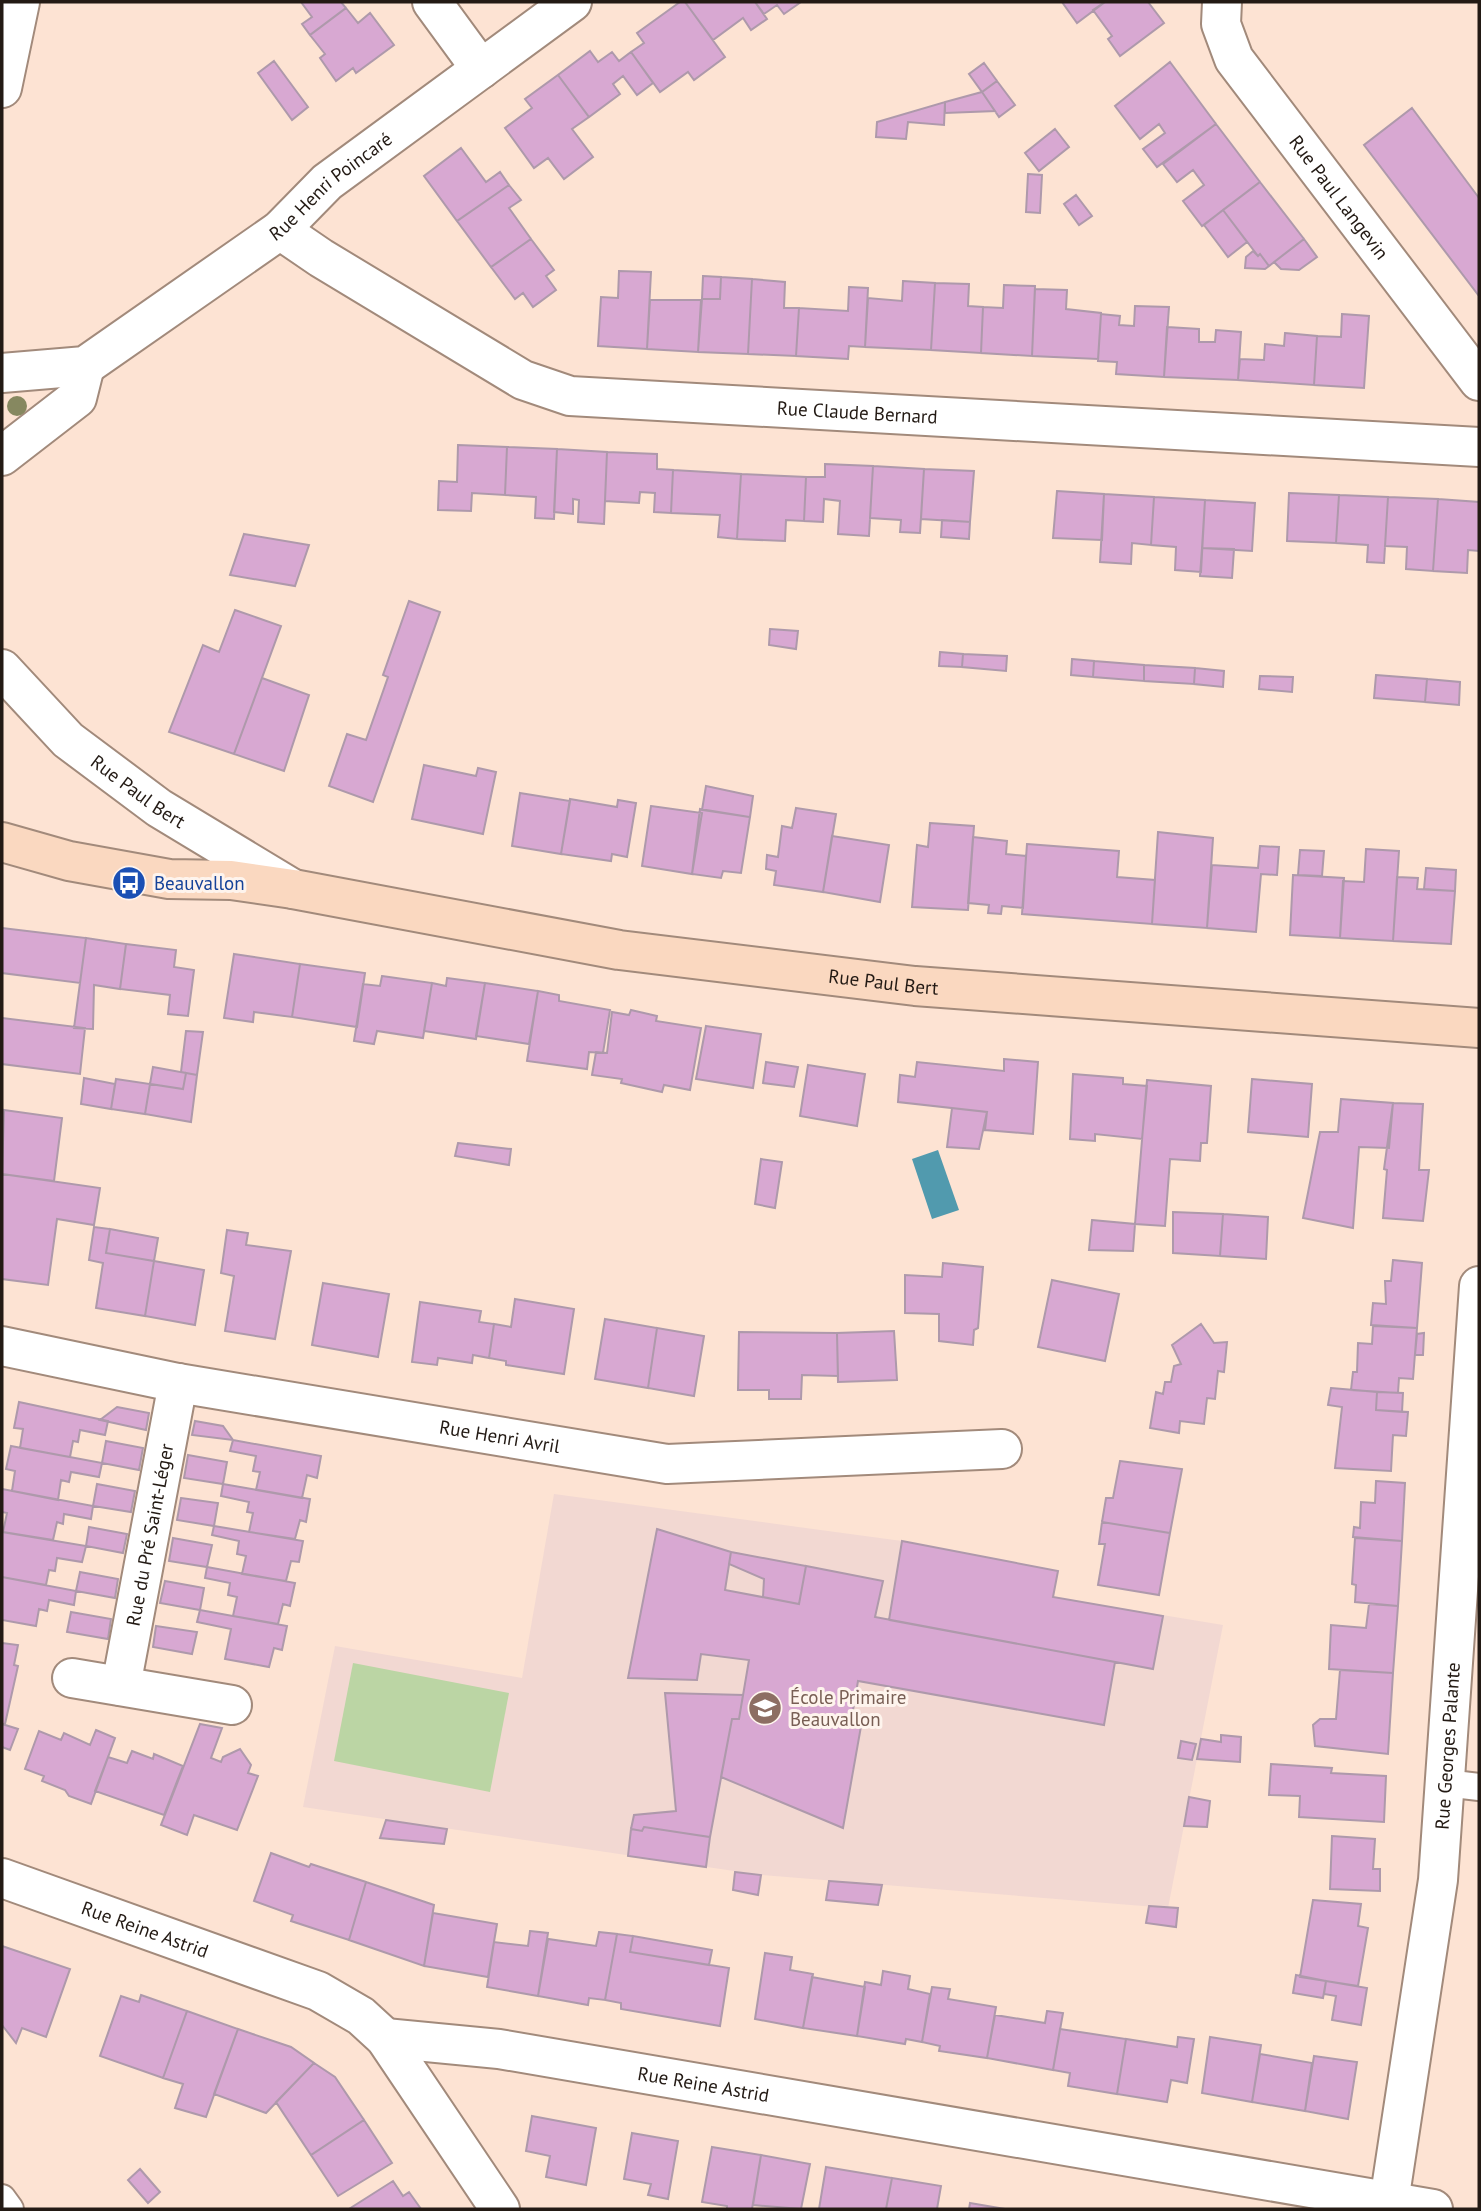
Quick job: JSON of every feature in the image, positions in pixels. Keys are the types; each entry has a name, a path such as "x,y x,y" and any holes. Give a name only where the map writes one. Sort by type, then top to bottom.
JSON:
{"main road":[{"name":"Rue Paul Bert","path":"2,842 69,861 169,879 232,880 293,889 619,950 915,986 1479,1028"}],"street":[{"path":"2,88 20,2"},
{"path":"432,2 481,68"},
{"name":"Rue Henri Poincaré","path":"85,366 279,230 327,182 572,2"},
{"name":"Rue Paul Langevin","path":"1222,2 1221,24 1234,58 1479,381"},
{"name":"Rue Claude Bernard","path":"279,230 523,380 570,396 1479,447"},
{"path":"2,373 85,366 77,398 2,456"},
{"name":"Rue Paul Bert","path":"2,669 68,740 159,808 293,889"},
{"name":"Rue Georges Palante","path":"1389,2202 1438,1880 1462,1785 1479,1286"},
{"name":"Rue Henri Avril","path":"2,1346 178,1383 667,1464 1002,1449"},
{"name":"Rue du Pré Saint-Léger","path":"121,1686 178,1383"},
{"path":"72,1678 232,1705"},
{"name":"Rue Reine Astrid","path":"2,1878 318,1991 360,2016 385,2038 499,2049 1433,2209"},
{"path":"385,2038 500,2209"}],"lane":[{"path":"2,2198 10,2209"}],"shaded area":[{"name":"École Primaire Beauvallon","path":"554,1494 902,1541 1058,1571 1053,1597 1223,1625 1168,1908 761,1875 303,1807 335,1646 522,1678"}],"green space":[{"path":"353,1663 509,1693 490,1792 334,1761"}],"water":[{"path":"938,1150 959,1210 932,1219 912,1159"}],"building":[{"path":"301,2 341,2 346,8 310,35 302,24 312,17"},
{"path":"680,2 685,2 725,57 694,80 688,72 660,92 631,52 644,43 637,33"},
{"path":"685,2 755,2 767,19 751,30 743,18 713,40"},
{"path":"755,2 801,2 784,14 777,5 764,14"},
{"path":"1062,2 1105,2 1077,23"},
{"path":"1105,2 1148,2 1164,23 1120,56 1108,39 1112,36 1093,10"},
{"path":"346,8 358,23 370,13 394,45 356,73 353,68 336,81 320,58 325,54 310,35"},
{"path":"590,51 598,62 612,52 619,61 631,52 653,83 637,95 623,76 613,84 620,94 589,117 558,75"},
{"path":"274,61 308,107 292,120 258,73"},
{"path":"1170,62 1216,124 1157,167 1143,149 1165,133 1159,124 1140,139 1115,106"},
{"path":"984,63 997,81 982,92 969,74"},
{"path":"558,75 589,117 572,129 593,157 564,179 548,158 534,168 505,128 532,108 525,99"},
{"path":"997,81 1015,105 999,117 982,92"},
{"path":"982,92 995,111 945,113 945,102"},
{"path":"945,102 944,125 908,122 906,139 876,137 877,122"},
{"path":"1412,108 1479,198 1479,296 1364,145"},
{"path":"1216,124 1260,182 1202,226 1183,201 1204,185 1193,170 1177,182 1163,164"},
{"path":"1055,129 1069,147 1039,171 1025,153"},
{"path":"461,148 486,182 500,172 509,185 457,221 424,176"},
{"path":"1028,174 1042,175 1040,213 1026,212"},
{"path":"1260,182 1304,239 1269,266 1260,254 1258,256 1223,210"},
{"path":"509,185 521,200 509,208 531,239 491,267 457,221"},
{"path":"1076,195 1092,216 1079,225 1064,204"},
{"path":"1223,210 1247,242 1228,257 1204,225"},
{"path":"531,239 554,270 546,276 556,290 533,307 523,293 515,299 491,267"},
{"path":"1304,239 1317,257 1299,270 1281,269 1274,262"},
{"path":"1253,251 1258,256 1260,254 1269,266 1265,269 1245,268 1246,257"},
{"path":"619,271 651,272 647,349 598,346 601,297 618,298"},
{"path":"703,276 721,277 720,299 702,299"},
{"path":"721,277 752,279 748,354 698,352 702,299 720,299"},
{"path":"752,279 785,282 784,308 799,308 796,356 748,354"},
{"path":"903,281 935,283 931,350 865,347 868,298 902,301"},
{"path":"935,283 969,284 968,306 983,307 981,353 931,350"},
{"path":"1004,285 1035,286 1032,356 981,353 983,307 1003,308"},
{"path":"849,287 868,288 865,347 849,346 848,359 796,356 799,308 848,311"},
{"path":"1035,289 1067,290 1066,309 1101,313 1098,359 1032,356"},
{"path":"650,300 701,300 698,352 647,349"},
{"path":"1135,306 1169,307 1164,377 1116,374 1117,362 1098,361 1101,314 1120,316 1119,325 1134,326"},
{"path":"1342,314 1369,316 1364,388 1314,385 1317,336 1341,337"},
{"path":"1167,327 1199,329 1199,342 1215,342 1216,330 1241,332 1238,380 1164,377"},
{"path":"1285,333 1317,336 1314,385 1238,380 1240,359 1264,360 1265,344 1284,346"},
{"path":"458,445 507,447 505,495 472,493 471,511 438,510 439,481 457,482"},
{"path":"507,447 557,449 554,519 535,518 536,497 505,495"},
{"path":"557,449 607,452 604,524 578,522 579,500 573,499 573,514 554,512"},
{"path":"607,452 657,454 657,469 673,470 671,513 654,512 655,493 640,492 639,503 605,501"},
{"path":"825,464 873,466 869,536 838,534 840,501 824,499 823,522 804,521 806,477 825,477"},
{"path":"873,466 924,469 920,533 900,532 901,520 870,518"},
{"path":"924,469 974,471 970,522 921,519"},
{"path":"673,470 741,474 737,539 718,537 720,515 671,513"},
{"path":"741,474 806,477 804,521 786,520 785,541 737,539"},
{"path":"1057,491 1104,494 1102,540 1053,538"},
{"path":"1289,493 1339,495 1336,543 1287,541"},
{"path":"1104,494 1154,497 1151,545 1132,543 1131,564 1100,562"},
{"path":"1339,495 1388,497 1384,563 1367,562 1368,545 1336,543"},
{"path":"1154,497 1205,500 1201,572 1175,570 1176,547 1151,545"},
{"path":"1388,497 1438,499 1433,571 1406,569 1407,547 1385,546"},
{"path":"1438,499 1479,502 1479,551 1468,550 1467,573 1433,571"},
{"path":"1205,500 1255,503 1252,551 1202,548"},
{"path":"942,520 970,522 969,539 941,537"},
{"path":"244,534 309,545 295,586 230,575"},
{"path":"1202,548 1234,549 1232,578 1200,576"},
{"path":"409,601 440,612 373,802 329,786 347,734 366,740 388,677 383,675"},
{"path":"235,610 281,626 234,754 169,732 203,645 219,652"},
{"path":"770,629 798,631 796,649 769,645"},
{"path":"940,652 963,654 962,667 939,666"},
{"path":"963,654 1007,656 1006,671 962,667"},
{"path":"1072,659 1094,661 1093,677 1071,675"},
{"path":"1094,661 1144,665 1144,681 1093,677"},
{"path":"1144,665 1195,668 1194,684 1144,681"},
{"path":"1195,668 1224,671 1223,687 1194,684"},
{"path":"1376,675 1427,679 1425,702 1374,698"},
{"path":"1260,676 1293,677 1292,692 1259,689"},
{"path":"262,678 309,695 284,771 234,754"},
{"path":"1427,679 1460,682 1459,705 1425,702"},
{"path":"424,765 476,776 478,768 496,772 483,834 412,819"},
{"path":"706,786 753,796 750,817 702,810"},
{"path":"520,793 570,801 561,854 512,846"},
{"path":"570,799 617,807 618,800 636,803 627,857 612,854 611,861 561,854"},
{"path":"651,806 702,813 692,874 642,866"},
{"path":"796,808 836,814 823,892 774,885 776,871 766,869 767,855 778,857 782,826 792,828"},
{"path":"700,809 750,817 741,873 723,871 721,878 692,874"},
{"path":"930,823 974,826 968,910 912,907 917,845 928,847"},
{"path":"1158,832 1213,838 1207,928 1152,924"},
{"path":"832,836 889,845 880,902 823,892"},
{"path":"973,837 1007,841 1006,854 1026,856 1023,908 1002,906 1001,914 988,913 989,905 968,903"},
{"path":"1027,844 1119,851 1117,877 1155,880 1152,924 1022,914"},
{"path":"1260,846 1279,847 1277,875 1261,874 1256,932 1207,928 1212,865 1258,868"},
{"path":"1366,849 1399,851 1393,941 1340,938 1343,881 1364,882"},
{"path":"1300,850 1324,851 1322,876 1298,875"},
{"path":"1426,868 1456,870 1455,891 1424,889"},
{"path":"1293,875 1344,878 1340,938 1290,935"},
{"path":"1397,877 1418,878 1417,889 1455,891 1451,944 1393,941"},
{"path":"2,928 86,938 80,983 2,973"},
{"path":"86,938 126,944 120,989 94,985 93,1029 74,1028"},
{"path":"126,944 176,950 174,967 194,970 188,1016 168,1014 170,995 120,989"},
{"path":"234,954 300,964 292,1017 254,1012 253,1022 224,1018"},
{"path":"300,964 365,973 357,1027 292,1017"},
{"path":"382,976 432,983 423,1038 377,1031 374,1044 354,1041 363,984 380,986"},
{"path":"447,978 485,983 476,1039 424,1031 432,983 446,986"},
{"path":"485,983 538,991 529,1044 476,1036"},
{"path":"538,991 559,995 559,1001 610,1010 603,1053 589,1052 587,1069 527,1061"},
{"path":"631,1010 657,1016 656,1021 701,1028 690,1090 664,1085 662,1092 621,1083 622,1079 592,1075 596,1052 607,1053 612,1012 629,1015"},
{"path":"2,1018 85,1028 80,1074 2,1064"},
{"path":"706,1026 761,1034 753,1088 696,1079"},
{"path":"186,1031 203,1032 197,1075 181,1072"},
{"path":"1004,1059 1038,1062 1033,1134 985,1130 987,1112 898,1102 900,1075 915,1077 917,1062 1004,1071"},
{"path":"766,1062 798,1067 794,1087 763,1083"},
{"path":"808,1065 865,1074 857,1126 800,1116"},
{"path":"153,1067 186,1073 183,1089 150,1084"},
{"path":"186,1073 197,1075 191,1122 145,1114 150,1084 183,1089"},
{"path":"1073,1074 1123,1078 1123,1084 1147,1086 1142,1139 1095,1134 1095,1141 1070,1139"},
{"path":"84,1078 115,1084 111,1109 81,1104"},
{"path":"116,1079 150,1084 145,1114 111,1109"},
{"path":"1252,1079 1312,1084 1308,1137 1248,1132"},
{"path":"1147,1080 1211,1086 1207,1143 1201,1143 1200,1161 1170,1159 1165,1226 1135,1224"},
{"path":"1341,1099 1393,1103 1389,1148 1359,1147 1353,1228 1303,1218 1320,1132 1338,1132"},
{"path":"1393,1103 1423,1104 1419,1170 1429,1170 1423,1221 1383,1218 1387,1170 1384,1169"},
{"path":"952,1108 987,1112 979,1149 947,1147"},
{"path":"4,1110 62,1118 54,1181 2,1174"},
{"path":"458,1143 511,1149 509,1165 455,1156"},
{"path":"761,1159 782,1162 775,1208 755,1204"},
{"path":"2,1174 100,1188 94,1225 57,1219 48,1285 2,1279"},
{"path":"1173,1212 1223,1214 1220,1256 1173,1253"},
{"path":"1223,1214 1268,1217 1266,1259 1220,1256"},
{"path":"1092,1220 1135,1224 1133,1251 1089,1250"},
{"path":"94,1227 110,1229 106,1253 154,1261 145,1316 96,1308 103,1263 89,1260"},
{"path":"110,1229 158,1238 154,1261 106,1253"},
{"path":"227,1230 248,1233 246,1245 291,1251 275,1339 225,1331 234,1276 221,1273"},
{"path":"1393,1260 1422,1263 1417,1328 1371,1325 1373,1303 1386,1304 1385,1281 1391,1281"},
{"path":"154,1261 204,1270 195,1325 145,1316"},
{"path":"943,1263 983,1267 978,1328 974,1330 973,1345 939,1341 939,1314 905,1313 905,1275 942,1277"},
{"path":"1052,1280 1119,1294 1105,1361 1038,1347"},
{"path":"323,1283 389,1294 378,1357 312,1345"},
{"path":"515,1299 574,1309 564,1374 506,1365 506,1361 489,1358 494,1324 511,1327"},
{"path":"420,1302 481,1311 479,1322 494,1324 489,1358 473,1355 472,1363 438,1358 437,1365 412,1362"},
{"path":"605,1319 657,1328 648,1388 595,1379"},
{"path":"1201,1324 1214,1343 1227,1342 1224,1372 1218,1371 1215,1399 1207,1398 1204,1424 1180,1421 1179,1433 1150,1428 1156,1392 1163,1394 1165,1382 1171,1382 1174,1366 1181,1364 1172,1345"},
{"path":"1373,1326 1417,1328 1413,1379 1399,1378 1398,1393 1351,1390 1353,1372 1357,1372 1358,1343 1372,1344"},
{"path":"657,1328 704,1336 694,1396 648,1388"},
{"path":"894,1331 897,1380 838,1382 837,1333"},
{"path":"739,1332 837,1333 838,1376 802,1375 801,1399 769,1399 769,1390 738,1390"},
{"path":"1424,1333 1423,1355 1415,1355 1417,1334"},
{"path":"1331,1388 1377,1392 1376,1410 1408,1412 1406,1436 1393,1435 1391,1471 1335,1468 1342,1407 1328,1405"},
{"path":"1377,1392 1403,1393 1402,1412 1376,1410"},
{"path":"19,1402 108,1421 105,1435 80,1430 78,1442 73,1441 70,1457 20,1448 23,1429 14,1428"},
{"path":"117,1407 149,1413 146,1430 100,1420"},
{"path":"195,1421 223,1426 233,1440 192,1435"},
{"path":"233,1440 321,1456 317,1478 307,1475 302,1498 256,1490 260,1472 253,1471 256,1456 230,1451"},
{"path":"106,1441 143,1448 139,1470 102,1463"},
{"path":"11,1446 102,1463 99,1477 71,1472 69,1482 61,1480 58,1500 12,1491 15,1471 6,1469"},
{"path":"188,1455 227,1462 223,1484 184,1478"},
{"path":"1120,1461 1182,1469 1170,1533 1102,1522 1106,1498 1113,1498"},
{"path":"1376,1481 1405,1483 1402,1541 1353,1537 1354,1527 1360,1528 1361,1502 1375,1503"},
{"path":"97,1484 135,1491 131,1512 93,1506"},
{"path":"223,1484 310,1499 306,1522 300,1520 295,1539 249,1532 253,1513 247,1512 249,1502 221,1496"},
{"path":"2,1489 93,1506 91,1519 64,1514 63,1524 57,1522 53,1540 3,1532 7,1513 2,1512"},
{"path":"181,1498 218,1503 214,1526 177,1520"},
{"path":"1102,1522 1170,1533 1159,1595 1098,1585 1105,1544 1099,1544"},
{"path":"214,1526 303,1541 299,1562 291,1561 286,1581 242,1574 246,1556 237,1554 239,1541 212,1535"},
{"path":"89,1527 127,1534 123,1553 86,1546"},
{"path":"657,1529 731,1552 725,1590 799,1604 806,1566 883,1581 875,1617 1115,1662 1104,1725 858,1681 852,1716 863,1715 843,1828 721,1777 732,1719 739,1719 749,1660 701,1654 697,1680 628,1678"},
{"path":"2,1532 86,1546 82,1562 57,1558 55,1571 49,1570 46,1585 2,1577"},
{"path":"173,1538 212,1545 207,1567 169,1561"},
{"path":"1355,1538 1402,1541 1398,1606 1355,1602 1356,1585 1352,1584"},
{"path":"902,1541 1058,1571 1053,1597 1163,1616 1153,1669 889,1620"},
{"path":"731,1552 806,1566 799,1604 763,1597 764,1579 729,1564"},
{"path":"207,1567 295,1583 290,1606 283,1604 278,1624 233,1616 237,1597 228,1595 230,1583 205,1578"},
{"path":"80,1572 118,1579 115,1598 76,1591"},
{"path":"2,1577 76,1591 74,1605 49,1600 47,1611 39,1609 36,1626 2,1620"},
{"path":"165,1581 204,1588 200,1610 160,1603"},
{"path":"1369,1604 1398,1606 1393,1673 1329,1669 1331,1625 1366,1628"},
{"path":"200,1610 287,1626 282,1650 274,1648 269,1667 225,1659 231,1629 197,1622"},
{"path":"71,1612 111,1619 108,1639 67,1632"},
{"path":"156,1626 197,1632 192,1654 153,1647"},
{"path":"2,1643 18,1645 14,1665 18,1666 5,1724 2,1724"},
{"path":"1340,1670 1393,1673 1388,1754 1315,1746 1313,1725 1320,1719 1336,1719"},
{"path":"665,1693 743,1695 739,1719 732,1719 710,1837 644,1827 642,1831 631,1829 634,1815 676,1811"},
{"path":"2,1724 18,1729 10,1750 2,1747"},
{"path":"200,1724 222,1728 211,1758 221,1762 223,1757 240,1749 251,1765 248,1773 258,1776 237,1830 194,1815 187,1835 161,1825"},
{"path":"96,1730 115,1738 91,1804 69,1796 65,1790 42,1781 44,1776 25,1769 39,1731 61,1740 64,1733 90,1745"},
{"path":"1221,1735 1241,1737 1240,1762 1197,1759 1201,1739 1221,1742"},
{"path":"1181,1741 1196,1744 1192,1760 1178,1758"},
{"path":"132,1751 153,1759 154,1754 183,1766 164,1815 95,1791 108,1757 127,1763"},
{"path":"1271,1764 1332,1768 1331,1773 1386,1776 1384,1822 1299,1817 1300,1796 1269,1795"},
{"path":"1189,1797 1210,1801 1207,1827 1184,1826"},
{"path":"386,1820 447,1829 444,1844 380,1838"},
{"path":"644,1827 710,1837 706,1867 628,1856 631,1829 642,1831"},
{"path":"1332,1836 1375,1839 1373,1869 1380,1869 1380,1891 1330,1889"},
{"path":"271,1853 309,1867 311,1864 366,1882 349,1940 291,1921 293,1915 254,1901"},
{"path":"735,1872 761,1875 758,1895 733,1890"},
{"path":"829,1881 882,1885 878,1905 826,1900"},
{"path":"366,1882 434,1905 424,1966 349,1940"},
{"path":"1313,1900 1361,1904 1358,1926 1368,1928 1358,1986 1300,1977"},
{"path":"1149,1906 1178,1908 1176,1927 1146,1923"},
{"path":"433,1913 497,1924 488,1977 424,1966"},
{"path":"530,1931 548,1933 538,1996 487,1987 494,1942 528,1946"},
{"path":"599,1932 617,1934 605,2000 589,1998 588,2005 538,1996 548,1939 596,1946"},
{"path":"617,1934 633,1936 630,1952 729,1968 720,2026 621,2009 621,2003 605,2000"},
{"path":"633,1936 712,1950 709,1965 630,1952"},
{"path":"2,1946 70,1969 46,2037 22,2028 16,2043 2,2025"},
{"path":"765,1953 792,1957 790,1970 813,1974 803,2028 755,2019"},
{"path":"883,1971 910,1976 908,1989 930,1994 922,2042 906,2039 905,2044 857,2036 865,1982 881,1985"},
{"path":"1296,1975 1326,1981 1323,1998 1293,1993"},
{"path":"812,1977 865,1987 857,2036 803,2028"},
{"path":"1326,1981 1367,1988 1361,2025 1332,2020 1336,1996 1324,1994"},
{"path":"932,1987 950,1989 948,1999 996,2007 987,2058 939,2051 940,2046 922,2042"},
{"path":"141,1995 187,2011 163,2078 100,2056 121,1996 139,2002"},
{"path":"187,2011 238,2029 206,2117 175,2108 183,2084 163,2078"},
{"path":"1047,2011 1063,2013 1053,2070 987,2058 995,2015 1045,2023"},
{"path":"238,2029 291,2047 314,2063 266,2113 214,2094"},
{"path":"1060,2029 1126,2039 1117,2094 1068,2086 1070,2073 1053,2070"},
{"path":"1178,2037 1194,2039 1187,2083 1171,2080 1167,2102 1117,2094 1126,2039 1177,2047"},
{"path":"1210,2037 1261,2045 1252,2102 1202,2093"},
{"path":"1260,2054 1312,2063 1305,2111 1252,2102"},
{"path":"1314,2056 1357,2062 1348,2119 1305,2111"},
{"path":"314,2063 335,2077 364,2120 311,2155 276,2102"},
{"path":"532,2116 596,2128 586,2185 546,2177 550,2156 526,2151"},
{"path":"364,2120 392,2163 338,2196 311,2155"},
{"path":"632,2133 678,2141 668,2199 648,2195 651,2184 624,2179"},
{"path":"712,2147 761,2155 752,2209 727,2209 727,2206 702,2202"},
{"path":"761,2155 810,2164 801,2209 753,2205"},
{"path":"826,2167 892,2178 886,2209 819,2209"},
{"path":"140,2169 160,2192 148,2203 128,2180"},
{"path":"892,2178 941,2186 937,2209 886,2209"},
{"path":"393,2181 403,2196 409,2192 421,2209 349,2209"},
{"path":"970,2203 1005,2209 969,2209"}],"place":[{"name":"Beauvallon","path":"129,883"},
{"name":"École Primaire Beauvallon","path":"765,1708"}]}
